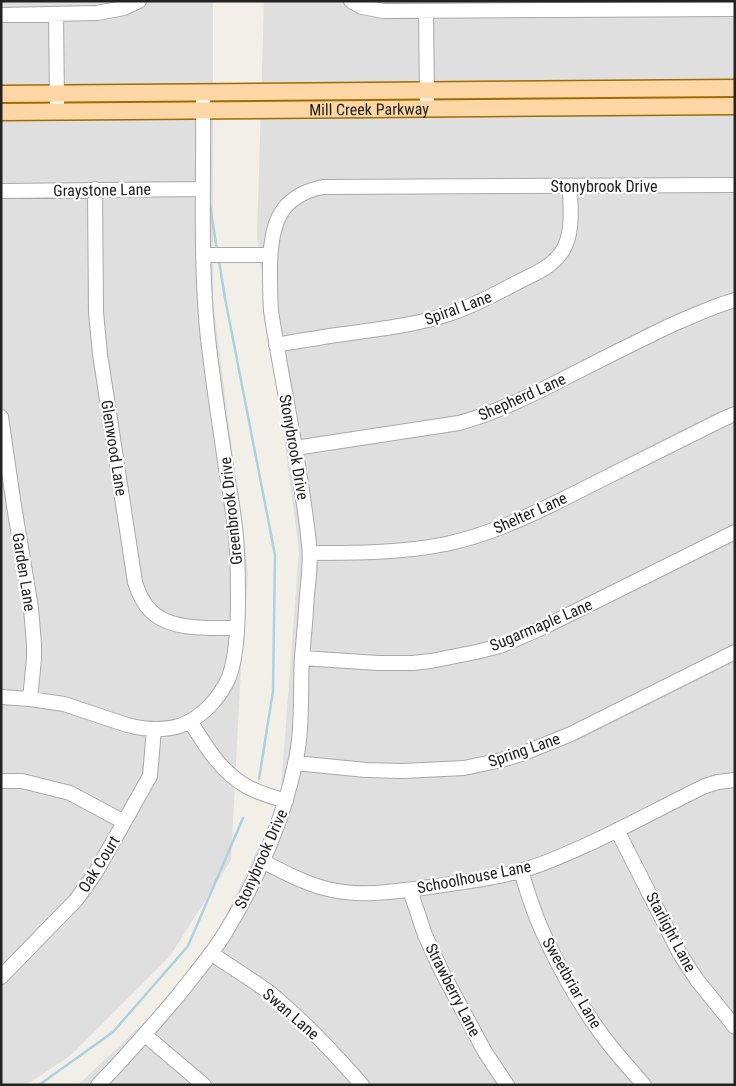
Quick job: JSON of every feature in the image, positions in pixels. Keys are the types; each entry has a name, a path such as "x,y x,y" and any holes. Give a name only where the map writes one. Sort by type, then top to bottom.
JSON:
{"main road":[{"name":"Mill Creek Parkway","path":"1,94 735,88"},
{"name":"Mill Creek Parkway","path":"1,112 735,106"}],"street":[{"path":"1,16 97,13 124,8 139,1"},
{"path":"351,1 362,7 384,11 735,9"},
{"path":"426,11 428,108"},
{"path":"56,14 57,111"},
{"name":"Greenbrook Drive","path":"1,697 64,704 137,728 178,726 190,721 216,699 224,687 232,668 237,628 237,556 235,526 207,329 204,255 203,92"},
{"name":"Stonybrook Drive","path":"98,1085 145,1035 225,933 262,861 279,820 286,801 295,763 300,732 302,658 310,553 295,448 271,311 270,255 273,230 283,210 301,194 323,187 735,185"},
{"name":"Spiral Lane","path":"276,345 404,326 453,313 481,302 547,267 559,256 567,241 570,228 570,186"},
{"name":"Glenwood Lane","path":"95,189 96,312 100,354 135,582 143,602 155,615 164,620 174,624 191,626 237,628"},
{"name":"Graystone Lane","path":"1,191 204,189"},
{"path":"204,255 270,255"},
{"name":"Shepherd Lane","path":"295,448 459,423 496,412 703,311 735,300"},
{"name":"Shelter Lane","path":"310,553 370,552 423,548 447,544 487,532 564,499 735,414"},
{"name":"Garden Lane","path":"1,417 34,635 30,699"},
{"name":"Sugarmaple Lane","path":"302,658 378,663 412,663 500,646 544,628 735,532"},
{"name":"Spring Lane","path":"295,763 366,770 434,771 464,768 502,760 571,734 735,652"},
{"path":"190,721 213,757 229,774 246,786 286,801"},
{"name":"Oak Court","path":"1,977 76,900 96,872 150,776 154,728"},
{"name":"Schoolhouse Lane","path":"262,861 311,884 330,890 352,893 368,894 410,890 465,881 521,871 556,859 705,786 735,780"},
{"path":"1,781 22,781 70,793 124,822"},
{"name":"Starlight Lane","path":"617,830 680,954 697,980 735,1027"},
{"name":"Sweetbriar Lane","path":"521,871 545,938 568,984 610,1045 644,1085"},
{"name":"Strawberry Lane","path":"410,890 425,935 442,972 485,1052 507,1085"},
{"name":"Swan Lane","path":"211,953 273,996 321,1040 362,1085"},
{"path":"145,1035 204,1085"}],"shaded area":[{"path":"1,1 213,1 213,301 248,574 231,860 170,956 70,1056 26,1085 1,1085"},
{"path":"264,1 735,1 735,1085 78,1085 152,1015 218,933 280,802 299,550 257,237"}],"waterway":[{"path":"209,199 217,250"},
{"path":"219,261 275,555 273,691 259,779"},
{"path":"39,1085 113,1032 188,946 243,818"}]}
